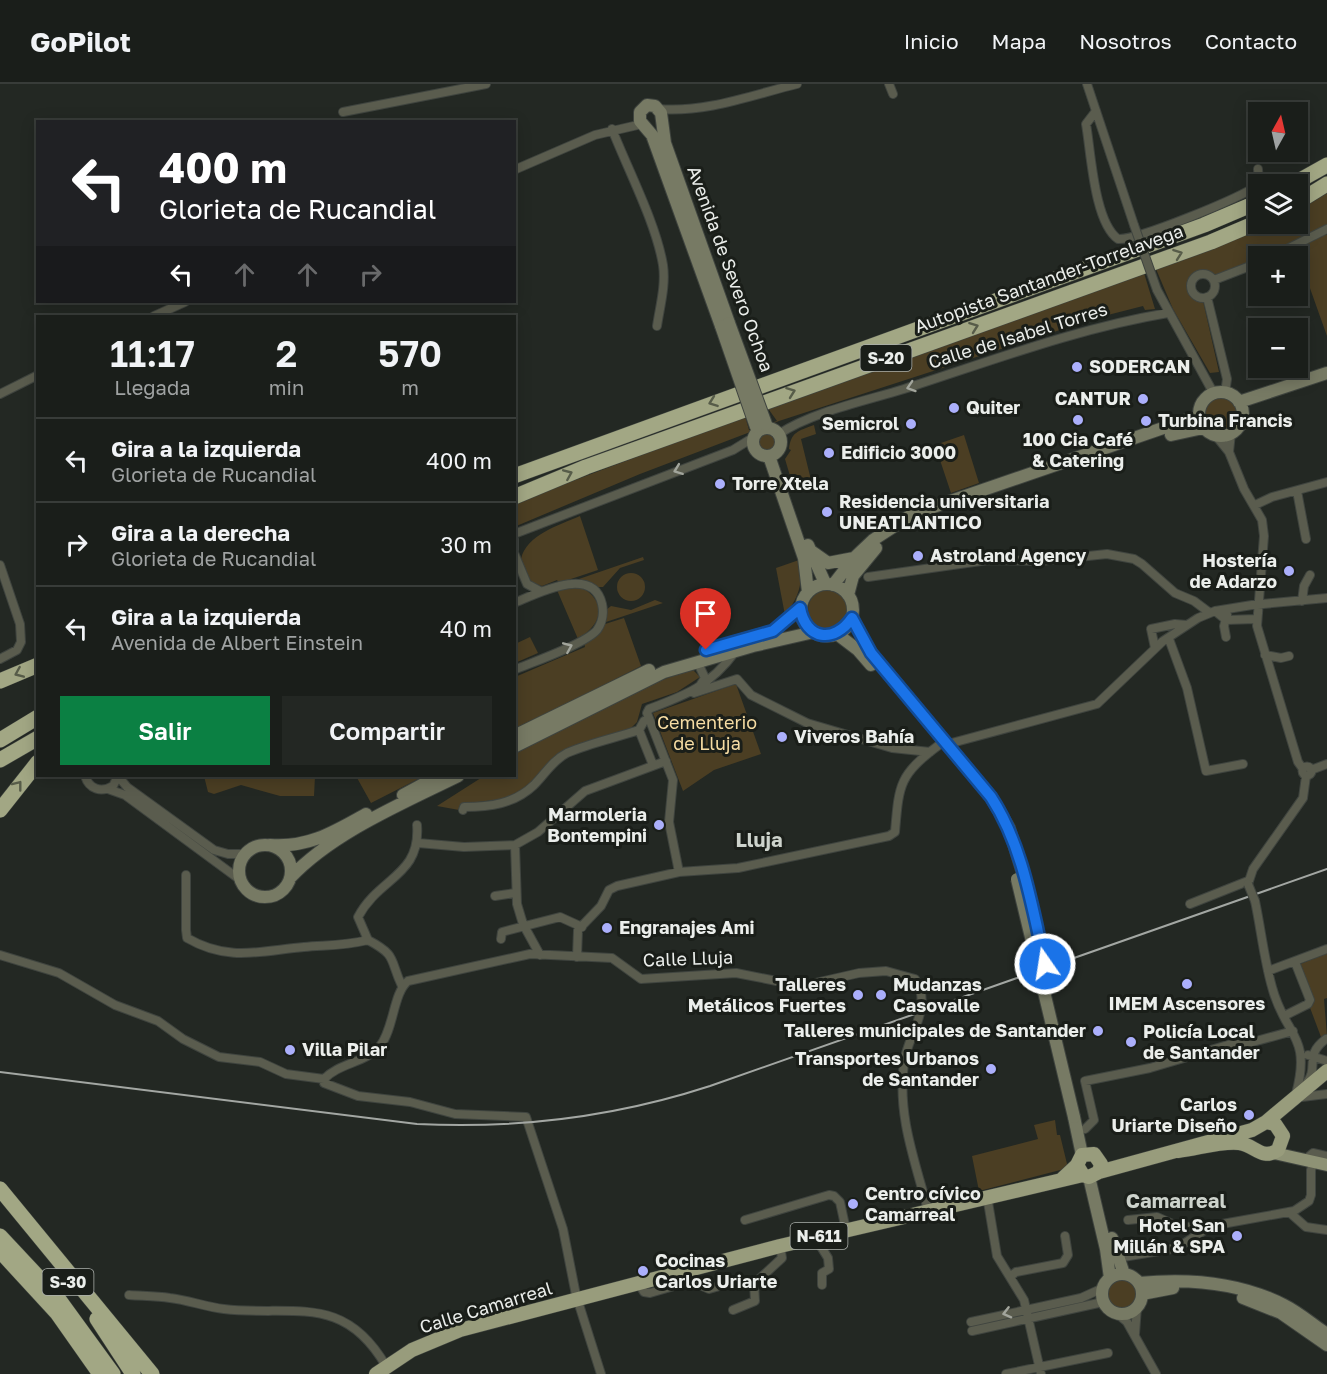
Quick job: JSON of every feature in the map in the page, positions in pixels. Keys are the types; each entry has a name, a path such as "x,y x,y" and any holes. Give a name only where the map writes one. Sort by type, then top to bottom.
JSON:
{"highway":[{"path":"1308,176 1327,165"},
{"path":"1308,196 1327,184"},
{"name":"Autopista Santander-Torrelavega","path":"517,475 1195,228 1248,206"},
{"name":"Autopista Santander-Torrelavega","path":"516,496 586,467 1211,242 1248,226"},
{"path":"0,681 36,666"},
{"path":"0,740 36,718"},
{"path":"0,760 36,739"},
{"path":"0,810 36,765"},
{"name":"N-611","path":"1090,1166 1122,1165 1252,1130 1266,1122 1297,1093 1327,1071"},
{"path":"1274,1153 1297,1093"},
{"path":"1266,1122 1275,1124 1282,1136"},
{"path":"1252,1130 1250,1142 1257,1151"},
{"name":"N-611","path":"1178,1151 1233,1143 1247,1145 1265,1155 1274,1153"},
{"name":"Calle Camarreal","path":"381,1370 412,1350 448,1334 780,1246 1062,1179 1090,1166"},
{"path":"0,1190 152,1374"},
{"name":"S-30","path":"0,1190 96,1318 134,1374"},
{"name":"S-30","path":"0,1236 63,1304 113,1374"},
{"path":"0,1251 47,1301 85,1350 99,1374"},
{"path":"97,1307 144,1374"}],"main road":[{"path":"646,105 661,116 655,127 642,122 646,105"},
{"name":"Avenida de Severo Ochoa","path":"661,116 666,146 725,325"},
{"name":"Avenida de Severo Ochoa","path":"642,122 652,135 764,430"},
{"path":"1241,408 1327,373"},
{"path":"1241,408 1239,426 1231,434 1215,436 1203,428 1198,416 1203,402 1219,393 1241,408 1327,380"},
{"path":"808,592 829,584 882,533 919,511 1198,416"},
{"path":"939,747 871,653 852,618 852,605 848,595 853,576 860,565 885,540 913,522 1182,432 1203,428"},
{"path":"764,430 782,442 773,455 755,450 764,430"},
{"path":"773,455 810,551 829,584 848,595"},
{"path":"516,735 662,663 773,631 800,608 808,592 804,558 773,455"},
{"path":"810,551 828,563 854,558"},
{"path":"800,608 805,624 814,632 824,636 837,634 852,618"},
{"path":"516,746 664,672 697,661 814,632"},
{"path":"837,634 858,650 939,747 1002,814 1014,841 1020,878 1090,1166 1106,1249 1106,1283 1103,1302 1115,1312 1127,1313 1137,1307 1140,1289"},
{"path":"436,777 322,838 297,845 257,846 245,854 239,867 239,879 249,892 268,897 283,890 290,878 317,853 378,817 456,777"},
{"path":"270,845 287,857 290,878"},
{"path":"1078,1116 1085,1129 1090,1166 1117,1258 1124,1274 1140,1289 1187,1288 1235,1295 1281,1313 1327,1345"},
{"path":"1282,1136 1308,1159"},
{"path":"1274,1153 1327,1165"},
{"path":"1106,1283 1124,1274"},
{"path":"1140,1289 1188,1280 1238,1289 1286,1306 1327,1334"}],"street":[{"path":"343,112 486,84"},
{"path":"661,116 797,84"},
{"path":"889,84 893,94"},
{"path":"1087,84 1157,290 1168,313 1219,393 1227,379 1207,297"},
{"path":"1096,111 1086,124 1094,178 1102,212 1111,232 1118,239 1138,235 1192,216 1248,190"},
{"path":"516,169 612,129 642,122"},
{"path":"612,129 656,239 663,266 663,289 657,326"},
{"path":"1257,169 1258,174"},
{"path":"1293,246 1327,229"},
{"path":"1214,280 1248,267"},
{"path":"1207,297 1195,295 1191,289 1192,280 1203,273 1214,280"},
{"path":"1207,297 1215,288 1214,280"},
{"path":"156,315 183,303"},
{"name":"Calle de Isabel Torres","path":"516,533 733,450 764,430 797,424 1096,327 1168,313"},
{"path":"0,394 36,376"},
{"path":"1229,452 1231,434"},
{"path":"1215,436 1229,452 1263,527 1259,604 1256,619 1298,762 1307,772"},
{"path":"1255,505 1272,497 1327,482"},
{"path":"1297,491 1306,538"},
{"path":"868,577 988,560 1040,561 1107,554 1134,559 1175,593 1194,601 1226,620 1256,619"},
{"path":"516,556 526,584 540,591"},
{"path":"0,565 22,637 17,650 0,659"},
{"path":"1302,601 1304,586 1310,575"},
{"path":"516,602 540,591 570,583 584,585 601,599 602,619 591,636 516,669"},
{"path":"679,872 669,822 673,780 649,719 649,709 737,679 751,695 807,723 892,747 939,747 1097,704 1155,648 1187,625 1212,612 1259,604 1327,598"},
{"path":"1226,637 1228,609"},
{"path":"1155,648 1151,629 1175,624 1187,625"},
{"path":"1169,639 1187,688 1206,771 1243,764"},
{"path":"690,694 711,678 736,651"},
{"path":"1265,655 1281,658 1289,656"},
{"path":"697,661 705,678 699,686"},
{"path":"463,810 464,807 491,806 507,801 532,786 554,762 566,754 639,730 644,721 649,719"},
{"path":"639,730 653,765"},
{"path":"577,957 576,937 601,906 609,890 617,885 679,872 738,868 889,836 895,832 897,799 909,769 939,747"},
{"path":"418,843 464,847 515,845 538,832 585,791 666,761"},
{"path":"1307,772 1327,764"},
{"path":"1297,1093 1302,1069 1302,1052 1275,999 1255,901 1248,882 1257,862 1303,798 1307,772"},
{"path":"86,777 92,786 125,795 239,879"},
{"path":"108,789 117,777"},
{"path":"119,777 127,787 214,850 228,854 245,854"},
{"path":"0,955 59,973 115,1005 158,1021 183,1039 219,1058 260,1062 292,1076 324,1079 331,1072 372,1054 379,1047 393,1017 402,986 391,955 384,948 368,940 358,920 359,914 384,884 408,866 418,843 417,825"},
{"path":"515,845 515,894 524,927 540,954"},
{"path":"186,875 187,938 196,944 240,955 309,947 340,947 368,940"},
{"path":"1190,904 1248,882"},
{"path":"495,896 515,894"},
{"path":"501,939 502,932 560,917 582,927"},
{"path":"1268,971 1327,949"},
{"name":"Calle Lluja","path":"402,986 408,981 520,954 616,959 633,976 641,979 736,973 802,986 859,974 894,971 915,979 920,988 922,1009 904,1059 902,1087 904,1115 913,1161 928,1210"},
{"path":"1284,1016 1308,1004 1310,1000 1295,962"},
{"path":"1085,1129 1094,1120 1085,1081 1150,1068 1238,1042 1249,1043 1293,1031"},
{"path":"1302,1052 1327,1039"},
{"path":"1297,1093 1310,1079 1311,1058 1315,1048 1327,1039"},
{"path":"1302,1052 1311,1058 1327,1061"},
{"name":"Calle Camarreal","path":"324,1079 324,1083 358,1096 410,1102 455,1114 486,1117 523,1115 528,1120 537,1157 563,1229 578,1299 601,1374"},
{"path":"1297,1093 1302,1096 1327,1094"},
{"path":"1128,1220 1157,1217 1177,1226 1206,1228 1289,1212 1309,1201 1308,1159 1313,1153 1327,1156"},
{"path":"745,1220 829,1195 838,1198 840,1202 846,1230"},
{"path":"987,1196 997,1256 1011,1276 1028,1312 1040,1370"},
{"path":"1289,1212 1306,1227 1327,1230"},
{"path":"1117,1258 1177,1248 1206,1228"},
{"path":"1011,1276 1016,1272 1063,1263 1068,1255 1065,1236"},
{"path":"814,1238 828,1258 829,1269 822,1273 822,1286"},
{"path":"733,1310 755,1301 754,1283 782,1258 780,1246"},
{"name":"Calle Camarreal","path":"639,1284 644,1292 650,1293 691,1281 709,1289 737,1281 747,1285 754,1283"},
{"path":"972,1326 1081,1298 1106,1283"},
{"path":"129,1295 171,1298 225,1310 308,1311 339,1320 365,1335 381,1370"},
{"path":"1028,1312 1103,1302"},
{"path":"1135,1334 1137,1307"},
{"path":"1115,1312 1127,1322 1135,1334 1156,1374"},
{"path":"1006,1374 1040,1370 1108,1353"}],"green space":[{"path":"1327,193 1327,226 1289,246 1248,246 1248,264 1213,276 1208,272 1198,272 1189,280 1192,296 1203,301 1219,372 1210,373 1173,309 1156,269 1248,233 1308,234 1308,204"},
{"path":"1327,235 1327,336 1308,283 1308,246 1302,246"},
{"path":"1144,273 1155,309 1145,310 1143,306 1100,317 779,421 640,474 516,526 516,502 745,416 749,430 777,421 767,407"},
{"path":"1222,396 1234,402 1240,414 1234,426 1222,432 1210,426 1204,414 1210,402"},
{"path":"814,425 816,434 801,439 811,480 793,486 785,459 791,450 789,449 794,436"},
{"path":"767,431 775,434 778,442 775,450 767,453 759,450 756,442 759,434"},
{"path":"964,435 979,483 951,493 935,445"},
{"path":"580,516 598,570 559,583 557,580 542,586 531,582 521,559 529,543 553,527"},
{"path":"643,557 644,560 620,568 603,587 594,587 576,580"},
{"path":"799,560 801,576 799,589 785,615 776,568"},
{"path":"631,573 641,577 645,587 641,597 631,601 621,597 617,587 621,577"},
{"path":"581,587 596,600 599,614 592,627 578,639 557,590"},
{"path":"828,590 842,596 848,610 842,624 828,630 814,624 808,610 814,596"},
{"path":"655,600 663,603 603,623 606,610 611,606 631,610"},
{"path":"624,618 641,666 516,729 516,677 585,647 584,643 602,625"},
{"path":"530,637 538,653 516,663 516,644"},
{"path":"692,669 700,677 677,692 642,704 637,722 630,729 563,753 525,789 511,798 462,804 459,810 437,806 482,777 516,777 516,752 646,686"},
{"name":"Cementerio de Lluja","path":"736,684 761,754 714,770 683,791 653,713"},
{"path":"204,777 315,777 314,796 280,796 241,785 214,794 208,792"},
{"path":"357,777 422,777 371,803"},
{"path":"1327,953 1327,998 1324,999 1327,1036 1321,1037 1309,1005 1314,1003 1298,965"},
{"path":"1055,1120 1057,1135 1060,1135 1068,1168 979,1191 972,1156 1038,1139 1034,1125"},
{"path":"1122,1280 1132,1284 1136,1294 1132,1304 1122,1308 1112,1304 1108,1294 1112,1284"}],"railway":[{"path":"0,1072 417,1124 492,1125 602,1113 638,1106 710,1086 1327,869"}],"place":[{"name":"SODERCAN","path":"1077,367"},
{"name":"CANTUR","path":"1143,399"},
{"name":"Quiter","path":"954,408"},
{"name":"100 Cia Café & Catering","path":"1078,420"},
{"name":"Turbina Francis","path":"1146,421"},
{"name":"Semicrol","path":"911,424"},
{"name":"Edificio 3000","path":"829,453"},
{"name":"Torre Xtela","path":"720,484"},
{"name":"Residencia universitaria UNEATLANTICO","path":"827,512"},
{"name":"Astroland Agency","path":"918,556"},
{"name":"Hostería de Adarzo","path":"1289,571"},
{"name":"Viveros Bahía","path":"782,737"},
{"name":"Marmoleria Bontempini","path":"659,825"},
{"name":"Engranajes Ami","path":"607,928"},
{"name":"IMEM Ascensores","path":"1187,984"},
{"name":"Talleres Metálicos Fuertes","path":"858,995"},
{"name":"Mudanzas Casovalle","path":"881,995"},
{"name":"Talleres municipales de Santander","path":"1098,1031"},
{"name":"Policía Local de Santander","path":"1131,1042"},
{"name":"Villa Pilar","path":"290,1050"},
{"name":"Transportes Urbanos de Santander","path":"991,1069"},
{"name":"Carlos Uriarte Diseño","path":"1249,1115"},
{"name":"Centro cívico Camarreal","path":"853,1204"},
{"name":"Hotel San Millán & SPA","path":"1237,1236"},
{"name":"Cocinas Carlos Uriarte","path":"643,1271"}],"district":[{"name":"Lluja","path":"759,840"},
{"name":"Camarreal","path":"1176,1201"}],"route":[{"path":"706,650 773,631 788,621 800,608 805,624 814,632 824,636 837,634 852,618 860,638 871,653 948,744 1002,814 1014,841 1045,964"}]}
